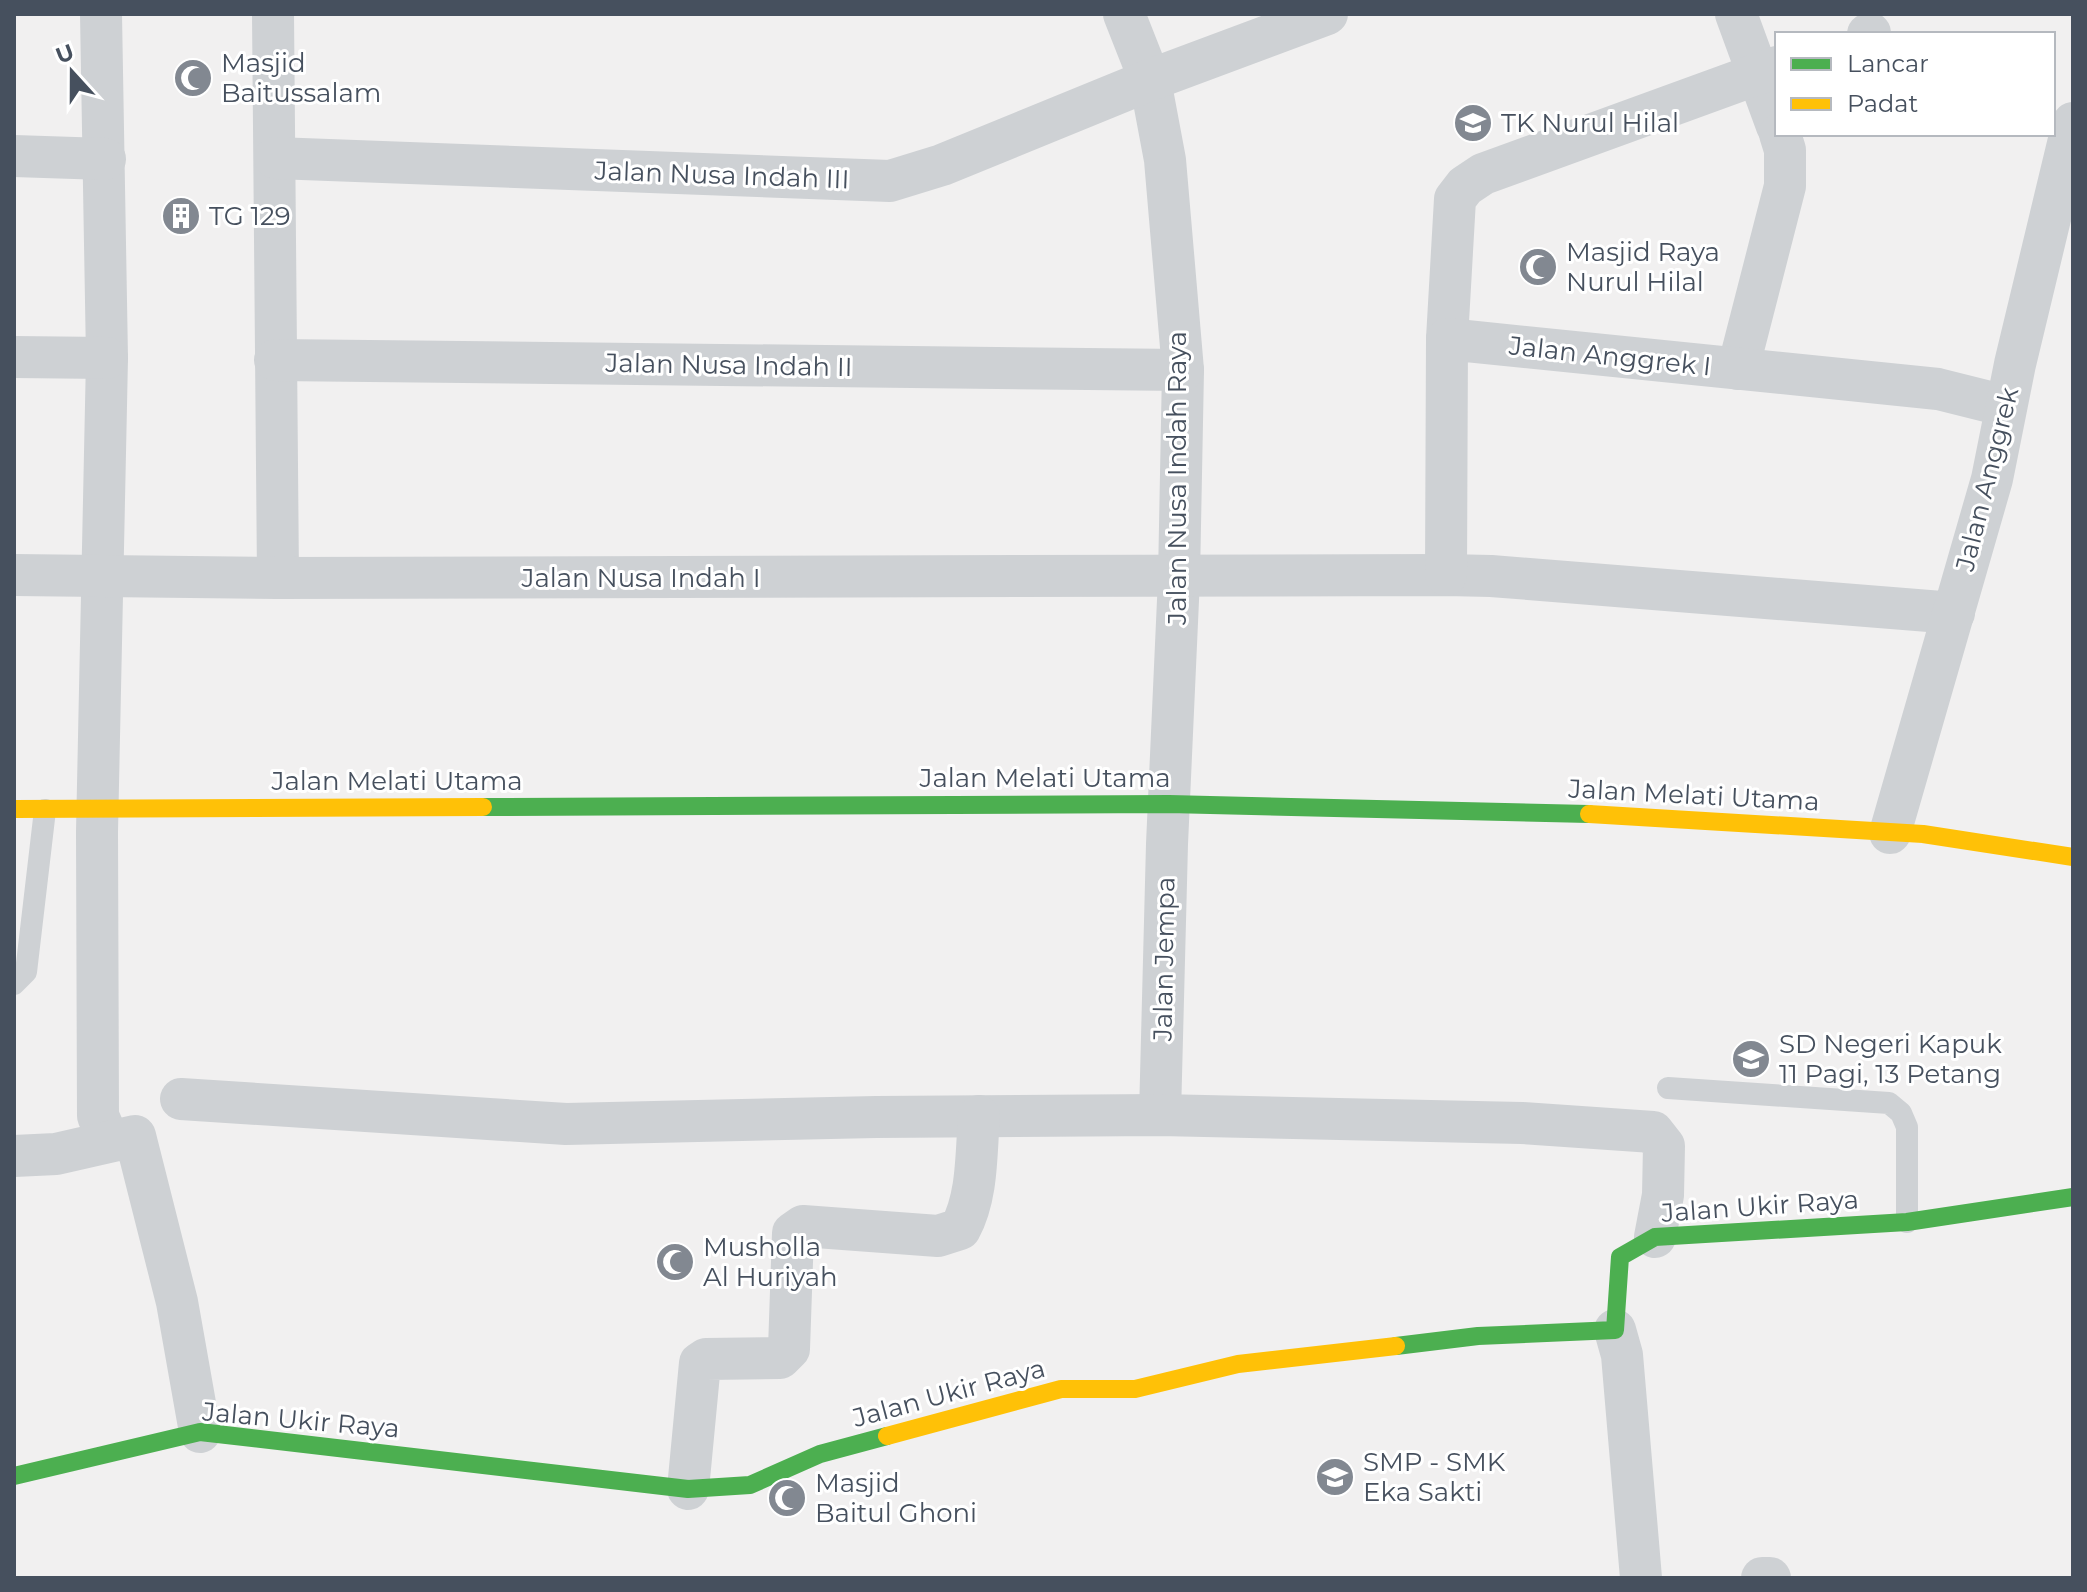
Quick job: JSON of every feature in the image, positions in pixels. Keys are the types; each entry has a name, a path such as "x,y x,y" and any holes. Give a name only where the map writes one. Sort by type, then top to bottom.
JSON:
{"street":[{"path":"101,14 107,358 98,808 98,1116 109,1141"},
{"path":"273,14 278,578"},
{"name":"Jalan Nusa Indah Raya","path":"1124,14 1150,80 1165,160 1183,370 1179,578 1169,804"},
{"name":"Jalan Nusa Indah III","path":"275,158 890,181 942,165 1150,80 1327,14"},
{"path":"1736,14 1768,71 1775,114"},
{"path":"1446,575 1447,339 1455,199 1465,186 1483,174 1768,71"},
{"name":"Jalan Anggrek","path":"1890,833 1992,479 2006,406 2073,123"},
{"path":"1738,369 1785,186 1785,150 1781,136"},
{"path":"14,156 105,159"},
{"name":"Jalan Anggrek I","path":"1447,339 1938,389 2006,406"},
{"path":"14,357 107,358"},
{"name":"Jalan Nusa Indah II","path":"275,360 1183,370"},
{"name":"Jalan Nusa Indah I","path":"14,575 1179,578"},
{"path":"1179,578 1491,576 1954,613"},
{"name":"Jalan Melati Utama","path":"14,809 1169,804 1568,813 1923,834 2073,857"},
{"name":"Jalan Jempa","path":"1160,1115 1169,804"},
{"path":"181,1099 566,1124 1160,1115 1522,1123 1653,1132 1664,1146 1663,1195 1655,1237"},
{"path":"688,1489 700,1363 706,1359 780,1358 789,1349 793,1233 803,1226 938,1236 960,1229 968,1215 974,1181 979,1116"},
{"path":"14,1156 56,1154 135,1136 177,1302 200,1432"},
{"name":"Jalan Ukir Raya","path":"14,1476 200,1432 688,1489 750,1485 820,1454 1061,1389 1135,1389 1238,1364 1478,1336 1615,1330 1620,1257 1655,1237 1907,1222 2073,1197"},
{"path":"1615,1330 1622,1355 1641,1578"},
{"path":"1762,1578 1770,1578"}],"lane":[{"path":"14,984 26,972 45,810"},
{"path":"1668,1088 1889,1103 1901,1113 1907,1127 1907,1222"}],"traffic: fast":[{"path":"483,807 1169,804 1589,814"},
{"path":"1396,1346 1478,1336 1615,1330 1620,1257 1655,1237 1907,1222 2073,1197"},
{"path":"14,1476 200,1432 688,1489 750,1485 820,1454 887,1436"}],"traffic: slow":[{"path":"14,809 483,807"},
{"path":"1589,814 1923,834 2073,857"},
{"path":"887,1436 1061,1389 1135,1389 1238,1364 1396,1346"}],"place":[{"name":"Masjid Baitussalam","path":"193,78"},
{"name":"TK Nurul Hilal","path":"1473,123"},
{"name":"TG 129","path":"181,216"},
{"name":"Masjid Raya Nurul Hilal","path":"1538,267"},
{"name":"SD Negeri Kapuk 11 Pagi, 13 Petang","path":"1751,1059"},
{"name":"Musholla Al Huriyah","path":"675,1262"},
{"name":"SMP - SMK Eka Sakti","path":"1335,1477"},
{"name":"Masjid Baitul Ghoni","path":"787,1498"}]}
